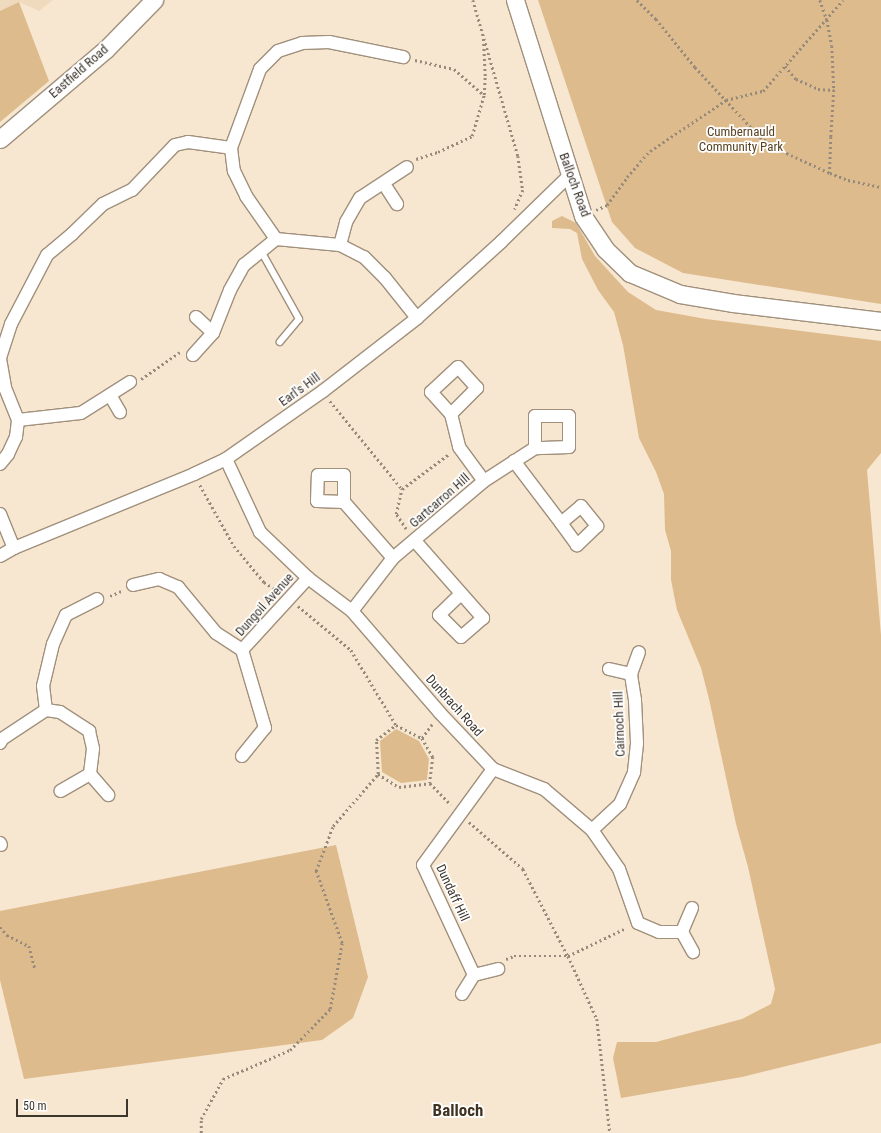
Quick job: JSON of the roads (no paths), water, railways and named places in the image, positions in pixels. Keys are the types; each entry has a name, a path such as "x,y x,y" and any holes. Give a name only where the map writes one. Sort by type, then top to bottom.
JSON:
{"street":[{"name":"Eastfield Road","path":"0,139 106,49 154,0"},
{"name":"Balloch Road","path":"515,0 583,216 605,249 630,273 680,294 733,303 881,321"},
{"path":"276,239 246,196 234,171 231,148 260,69 278,50 302,43 329,42 403,58"},
{"path":"0,464 8,454 16,437 18,420 5,387 0,358 5,322 47,255 72,234 103,204 132,190 175,145 188,142 231,148"},
{"path":"340,245 346,222 360,198 384,184 407,167"},
{"name":"Earl's Hill","path":"0,556 14,548 194,474 226,459 323,391 417,318 501,242 570,175"},
{"path":"384,184 397,204"},
{"path":"193,355 213,332 230,290 244,265 276,239 340,245 364,257 385,278 417,318"},
{"path":"196,317 213,332"},
{"path":"18,420 81,413 130,382"},
{"path":"110,395 120,412"},
{"name":"Gartcarron Hill","path":"450,414 459,447 484,481"},
{"name":"Gartcarron Hill","path":"352,611 393,558 415,541 484,481 535,448"},
{"name":"Dunbrach Road","path":"226,459 260,532 308,578 352,611 440,713 493,769 544,789 592,830 619,869 638,923 659,932 682,932"},
{"path":"514,461 560,523"},
{"path":"344,502 393,558"},
{"path":"0,514 14,548"},
{"name":"Gartcarron Hill","path":"415,541 461,594"},
{"name":"Dungoil Avenue","path":"242,650 308,578"},
{"name":"Dungoil Avenue","path":"133,585 159,579 178,587 216,633 242,650 265,728 242,756"},
{"path":"46,710 42,686 53,644 66,614 97,599"},
{"name":"Cairnoch Hill","path":"592,830 620,804 634,772 637,744 635,700 631,674 639,652"},
{"name":"Cairnoch Hill","path":"609,669 631,674"},
{"path":"0,743 2,738 46,710 60,712 89,731 93,749 90,774 108,795"},
{"name":"Dundaff Hill","path":"474,975 423,865 493,769"},
{"path":"60,791 90,774"},
{"path":"692,908 682,932 693,952"},
{"path":"462,994 474,975 498,969"}],"lane":[{"path":"261,251 299,319 280,342"}],"district":[{"name":"Balloch","path":"458,1111"}],"park label":[{"name":"Cumbernauld Community Park","path":"741,140"}]}
